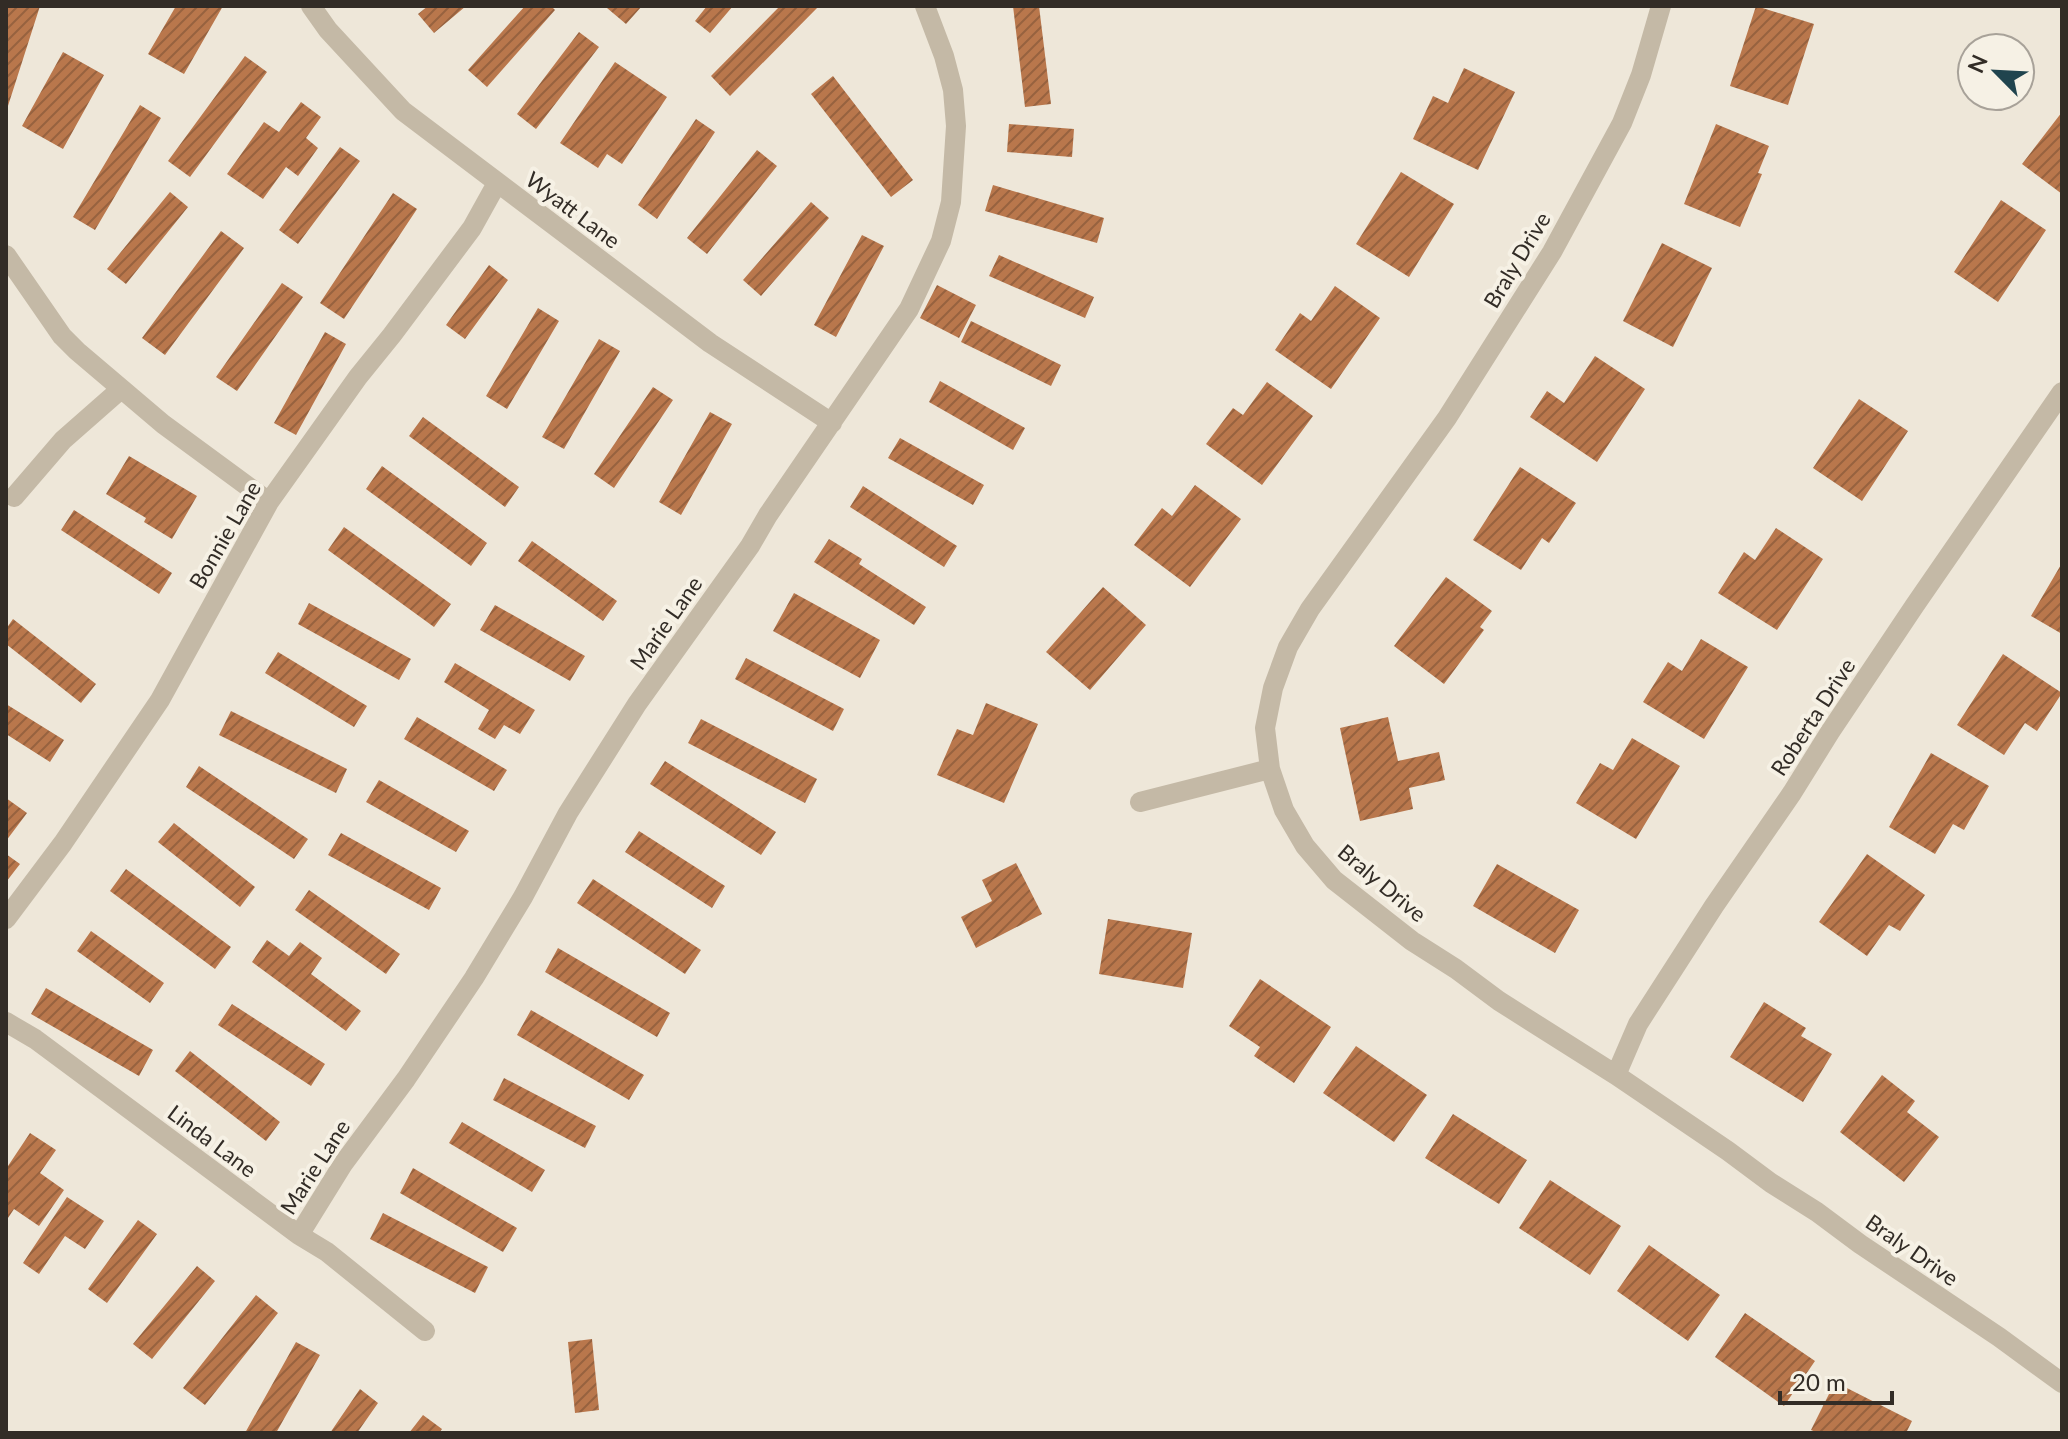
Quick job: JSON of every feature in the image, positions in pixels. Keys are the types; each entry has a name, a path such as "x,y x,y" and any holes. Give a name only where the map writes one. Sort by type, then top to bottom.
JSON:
{"street":[{"name":"Wyatt Lane","path":"311,6 328,30 403,111 710,343 832,423"},
{"name":"Marie Lane","path":"299,1235 343,1164 406,1079 474,978 523,897 568,813 637,704 750,546 909,309 941,241 951,202 956,126 953,90 925,6"},
{"name":"Braly Drive","path":"1661,6 1641,75 1622,123 1552,252 1447,418 1310,609 1288,647 1273,688 1265,728 1270,769 1284,810 1305,846 1334,880 1412,941 1728,1151 2062,1383"},
{"name":"Bonnie Lane","path":"6,919 63,843 160,700 269,502 358,377 472,228 497,183"},
{"path":"6,255 62,336 77,351 163,424 269,502"},
{"path":"14,497 63,440 121,389"},
{"name":"Roberta Drive","path":"1616,1075 1638,1024 1714,906 1906,618 2062,392"},
{"path":"1140,802 1270,769"},
{"name":"Linda Lane","path":"6,1022 35,1039 299,1235 327,1252 425,1331"}],"building":[{"path":"6,6 40,6 7,109 6,109"},
{"path":"176,6 223,6 184,74 148,54"},
{"path":"428,6 466,6 434,33 418,14"},
{"path":"525,6 551,6 555,10 487,87 468,70"},
{"path":"608,6 642,6 626,24"},
{"path":"707,6 733,6 710,33 695,21"},
{"path":"780,6 819,6 730,96 711,76"},
{"path":"1013,6 1039,6 1051,104 1025,107"},
{"path":"1756,6 1814,24 1788,105 1730,86"},
{"path":"579,32 599,47 536,129 517,114"},
{"path":"63,52 104,75 63,149 22,126"},
{"path":"245,56 267,72 190,177 168,161"},
{"path":"615,62 667,97 622,164 607,154 598,168 560,143"},
{"path":"1464,68 1515,92 1478,170 1413,139 1433,96 1448,103"},
{"path":"833,76 913,180 891,197 811,94"},
{"path":"301,102 321,117 306,138 318,148 298,176 286,167 263,199 227,174 264,122 279,132"},
{"path":"140,105 161,118 95,230 73,217"},
{"path":"2062,112 2062,194 2022,164"},
{"path":"696,119 715,132 657,219 638,205"},
{"path":"1009,124 1074,129 1072,157 1007,152"},
{"path":"1716,124 1769,146 1758,173 1762,174 1740,227 1684,204"},
{"path":"340,147 360,161 298,244 279,230"},
{"path":"757,150 777,166 707,254 687,238"},
{"path":"1401,172 1454,204 1409,277 1356,244"},
{"path":"993,185 1104,218 1097,243 985,211"},
{"path":"170,192 188,207 126,284 107,269"},
{"path":"393,193 417,209 344,319 320,303"},
{"path":"2001,200 2046,230 1998,302 1954,272"},
{"path":"811,202 829,218 761,296 743,280"},
{"path":"221,231 244,248 165,355 142,338"},
{"path":"862,235 884,246 836,337 814,325"},
{"path":"1662,243 1712,268 1673,347 1623,321"},
{"path":"999,255 1094,297 1085,318 989,276"},
{"path":"489,265 508,280 465,339 446,325"},
{"path":"282,283 303,297 237,391 216,377"},
{"path":"937,285 976,305 959,338 920,318"},
{"path":"1335,286 1380,318 1331,389 1275,350 1300,313 1311,321"},
{"path":"538,308 559,321 507,409 486,396"},
{"path":"971,321 1061,365 1051,386 961,342"},
{"path":"325,332 346,344 296,435 274,423"},
{"path":"599,339 620,351 564,449 542,437"},
{"path":"1595,356 1645,389 1597,462 1530,417 1547,391 1564,403"},
{"path":"940,381 1025,428 1013,450 929,402"},
{"path":"1267,382 1313,416 1262,485 1206,444 1233,408 1243,415"},
{"path":"653,387 673,400 614,488 594,474"},
{"path":"1859,399 1908,431 1862,501 1813,468"},
{"path":"710,412 732,424 681,515 659,502"},
{"path":"423,417 519,487 505,507 409,436"},
{"path":"900,438 984,485 973,505 888,458"},
{"path":"129,456 197,496 172,539 144,522 146,518 106,494"},
{"path":"382,466 487,543 471,566 366,489"},
{"path":"1520,467 1576,503 1549,543 1542,538 1521,570 1473,540"},
{"path":"1195,485 1241,519 1190,587 1134,545 1162,508 1172,516"},
{"path":"863,486 957,546 944,567 850,507"},
{"path":"74,510 172,573 159,594 61,530"},
{"path":"344,527 451,604 434,627 328,550"},
{"path":"1776,528 1823,559 1777,630 1718,593 1744,552 1755,560"},
{"path":"829,539 862,559 859,564 926,607 914,625 814,562"},
{"path":"532,541 617,601 603,621 518,561"},
{"path":"2062,563 2062,634 2031,616"},
{"path":"1446,577 1492,611 1480,627 1484,630 1444,684 1394,646"},
{"path":"1103,587 1146,625 1090,690 1046,652"},
{"path":"794,593 880,640 860,678 773,631"},
{"path":"309,603 411,659 399,680 298,624"},
{"path":"495,605 585,656 570,681 480,630"},
{"path":"13,619 96,684 81,703 6,644 6,629"},
{"path":"1701,639 1748,667 1704,739 1643,702 1668,662 1682,671"},
{"path":"278,652 367,706 354,727 265,673"},
{"path":"2003,654 2062,693 2037,731 2025,723 2004,755 1957,725"},
{"path":"746,658 844,709 833,731 735,679"},
{"path":"455,663 535,710 520,734 504,725 495,739 478,729 489,710 444,682"},
{"path":"986,703 1038,724 1004,803 937,775 957,729 973,735"},
{"path":"6,704 64,740 50,762 6,734"},
{"path":"231,711 347,769 336,793 219,735"},
{"path":"417,717 507,770 494,791 404,739"},
{"path":"1388,717 1398,761 1439,752 1445,780 1409,788 1413,809 1360,821 1340,728"},
{"path":"701,719 817,779 805,803 688,743"},
{"path":"1632,738 1680,766 1636,839 1576,803 1600,763 1613,770"},
{"path":"1931,753 1989,786 1964,830 1953,824 1935,854 1889,827"},
{"path":"665,761 776,832 761,855 650,784"},
{"path":"199,766 308,839 294,859 186,787"},
{"path":"379,780 469,831 456,852 366,802"},
{"path":"6,798 27,813 6,841"},
{"path":"174,823 255,887 240,907 158,842"},
{"path":"639,831 725,886 712,908 625,852"},
{"path":"341,833 441,888 429,910 328,855"},
{"path":"6,854 20,864 6,882"},
{"path":"1867,854 1925,895 1900,931 1889,925 1867,956 1819,922"},
{"path":"1016,863 1042,914 976,948 961,917 992,901 982,880"},
{"path":"1497,864 1579,910 1555,953 1473,906"},
{"path":"126,869 231,947 215,969 110,891"},
{"path":"593,879 701,950 685,974 577,903"},
{"path":"309,890 400,954 386,974 295,910"},
{"path":"1108,919 1192,933 1183,988 1099,974"},
{"path":"91,931 164,983 150,1003 77,951"},
{"path":"267,940 289,956 300,942 322,958 311,974 361,1011 346,1031 252,962"},
{"path":"558,948 670,1013 657,1037 545,972"},
{"path":"1260,979 1331,1027 1294,1083 1254,1056 1260,1047 1229,1026"},
{"path":"46,988 153,1050 139,1076 31,1014"},
{"path":"1764,1002 1806,1028 1801,1036 1832,1054 1803,1102 1730,1057"},
{"path":"232,1004 325,1064 311,1086 218,1025"},
{"path":"531,1010 644,1075 629,1100 517,1035"},
{"path":"1356,1046 1427,1095 1394,1142 1323,1093"},
{"path":"190,1051 280,1122 266,1141 175,1071"},
{"path":"1882,1075 1915,1101 1907,1112 1939,1137 1904,1182 1840,1132"},
{"path":"504,1078 596,1126 585,1148 493,1100"},
{"path":"1453,1114 1527,1160 1499,1204 1425,1158"},
{"path":"462,1122 545,1170 532,1192 449,1143"},
{"path":"30,1133 56,1150 40,1173 64,1190 39,1226 14,1209 6,1221 6,1169"},
{"path":"413,1168 517,1228 503,1252 400,1193"},
{"path":"1550,1180 1621,1226 1590,1275 1519,1228"},
{"path":"67,1197 104,1221 85,1249 65,1236 39,1274 23,1263"},
{"path":"383,1213 488,1267 475,1293 370,1239"},
{"path":"138,1220 157,1234 107,1303 88,1289"},
{"path":"1649,1245 1720,1295 1688,1341 1617,1291"},
{"path":"197,1266 215,1281 152,1359 133,1344"},
{"path":"256,1295 278,1313 205,1405 183,1388"},
{"path":"1745,1313 1815,1361 1784,1406 1715,1357"},
{"path":"592,1339 599,1410 575,1413 568,1342"},
{"path":"296,1342 320,1355 276,1433 245,1433"},
{"path":"1835,1382 1912,1421 1906,1433 1818,1433 1811,1430"},
{"path":"360,1389 378,1403 357,1433 330,1433"},
{"path":"423,1415 442,1429 439,1433 409,1433"}]}
